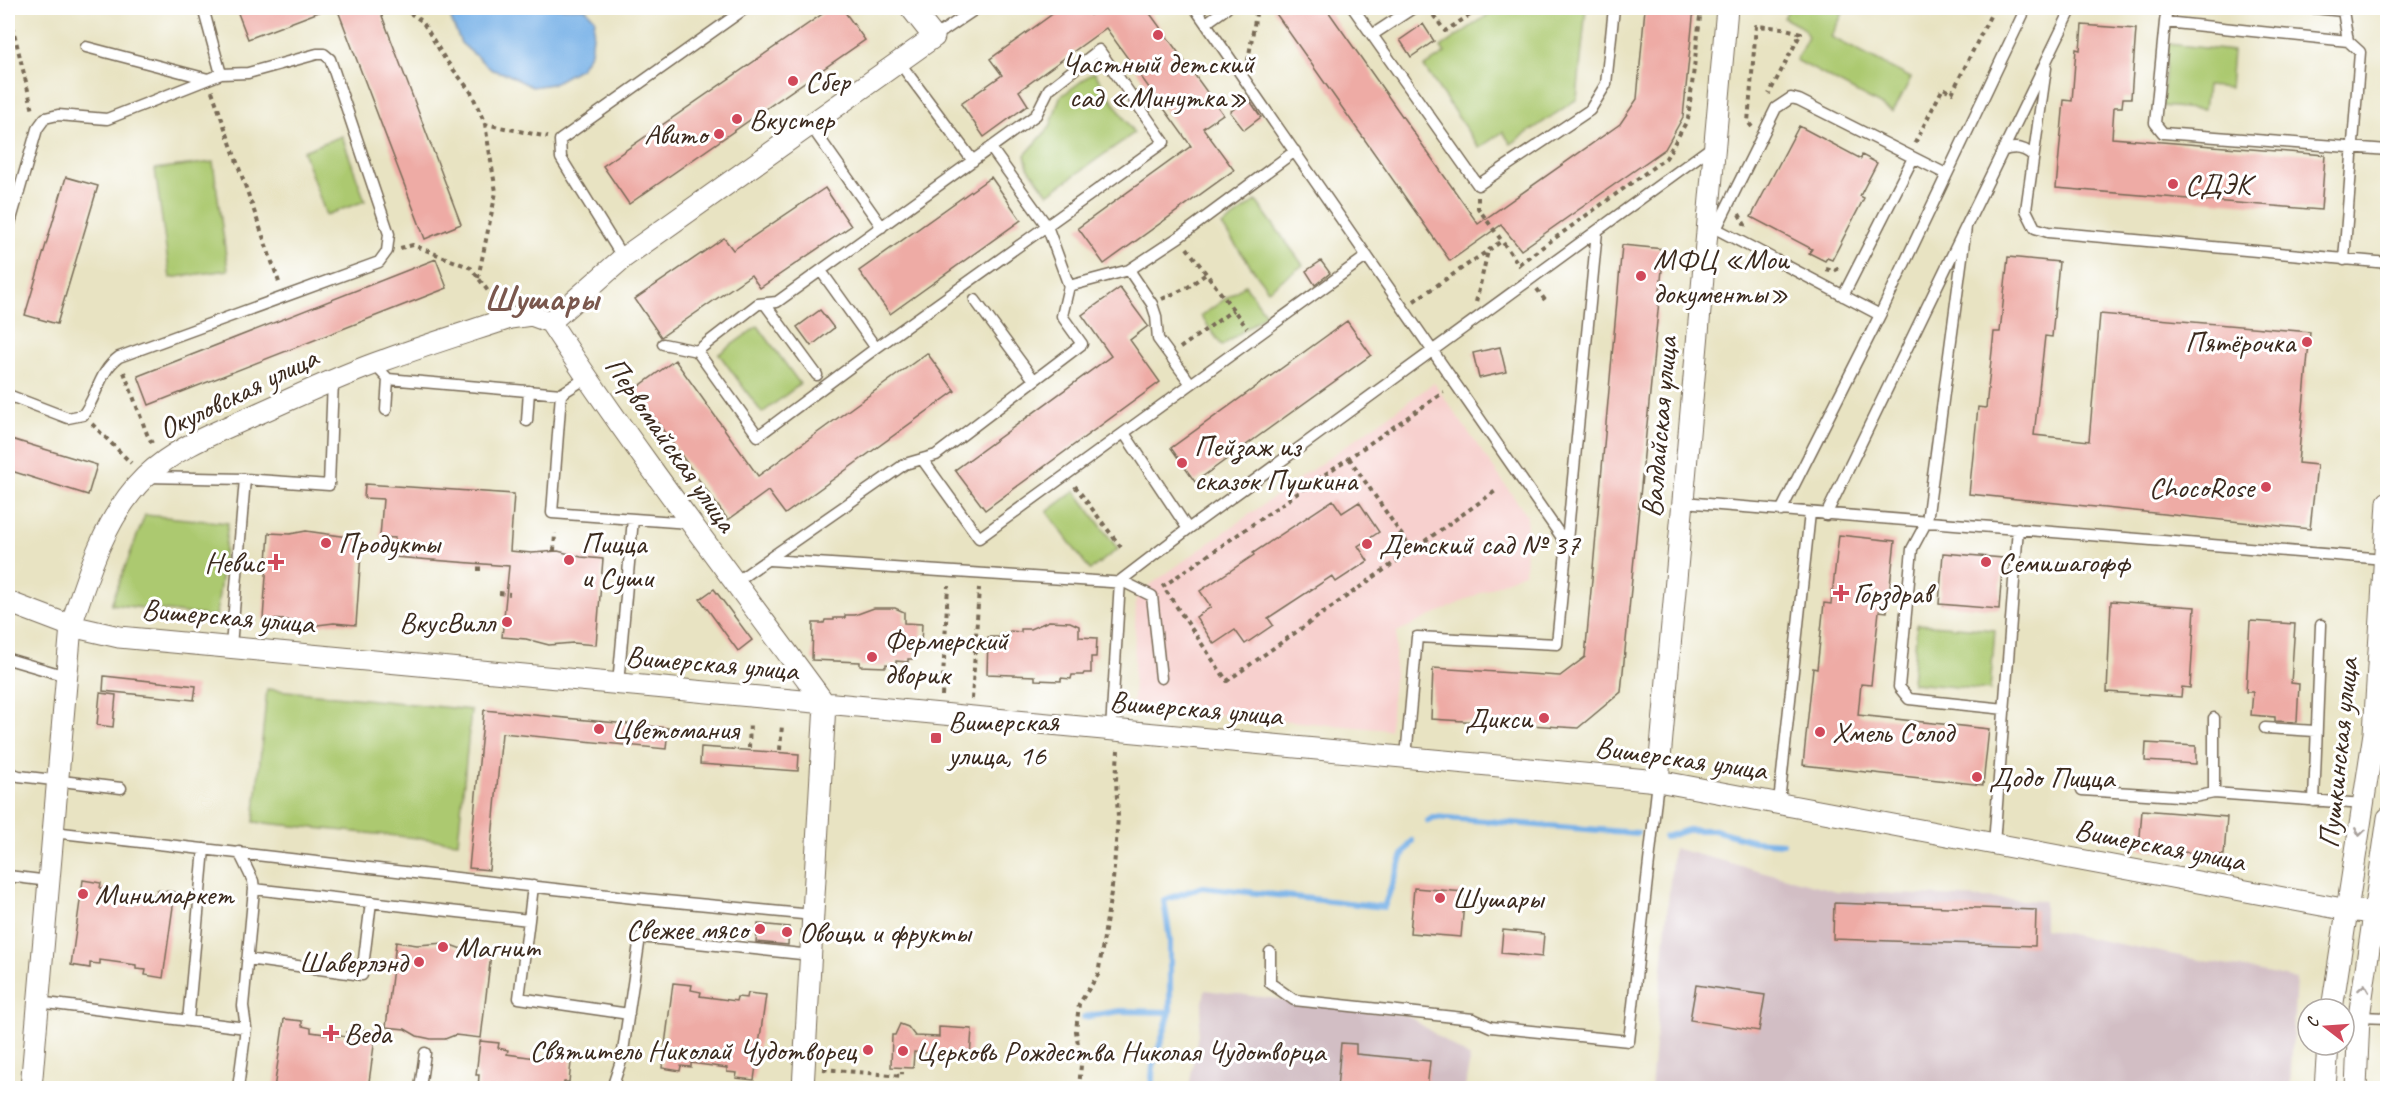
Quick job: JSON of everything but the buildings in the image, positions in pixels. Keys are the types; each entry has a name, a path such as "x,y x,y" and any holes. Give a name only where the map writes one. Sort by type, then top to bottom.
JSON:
{"street":[{"path":"550,322 622,258 934,37 911,8"},
{"name":"Валдайская улица","path":"1658,780 1683,502 1712,226 1714,145 1727,8"},
{"name":"Окуловская улица","path":"35,1088 38,1002 70,626 83,587 138,471 166,459 189,444 333,380 381,371 510,318 531,315 550,322"},
{"name":"Первомайская улица","path":"550,322 586,378 690,523 825,704"},
{"name":"Пушкинская улица","path":"2334,997 2374,733 2388,502"},
{"name":"Вишерская улица","path":"8,602 70,626 119,637 1658,780 2348,910 2375,913"},
{"path":"803,1089 825,704"},
{"name":"Пушкинская улица","path":"2356,1089 2359,1017 2388,818"},
{"path":"2325,1089 2327,1057"}],"lane":[{"path":"203,8 221,74"},
{"path":"622,258 561,158 560,140 746,8"},
{"path":"934,37 977,8"},
{"path":"1195,8 1565,542"},
{"path":"1206,23 1227,8"},
{"path":"1353,8 1478,185 1590,110 1606,84 1614,8"},
{"path":"1372,34 1413,8"},
{"path":"1781,511 1881,315 2026,8"},
{"path":"1826,514 2072,8"},
{"path":"2167,8 2155,123 2163,133 2388,150"},
{"path":"2314,8 2343,11 2348,41"},
{"path":"2165,22 2348,41 2360,52 2344,260"},
{"path":"86,46 208,79"},
{"path":"663,344 697,351 758,436 876,348 1164,142 1099,50 1049,89 1036,115 777,302 758,304 697,351"},
{"path":"8,230 37,129 45,118 58,115 106,119 221,74 248,73 324,54 330,59 390,234 387,251 379,262 119,357 105,371 83,415 68,418 8,395"},
{"path":"2048,56 2026,210 2035,228 2048,232 2388,264"},
{"path":"899,62 973,161"},
{"path":"1881,315 1712,226 1776,108 1791,98 1946,174"},
{"path":"811,126 882,227"},
{"path":"1120,581 1714,145"},
{"path":"734,583 905,464 936,455 1082,344 1062,316 1069,286 1047,226 991,148"},
{"path":"2002,151 2020,148 2033,156"},
{"path":"1069,286 1129,270 1179,237 1294,151"},
{"path":"1843,296 1914,158"},
{"path":"1966,227 1927,521 1912,549 1899,687 1909,699 2005,709"},
{"path":"1406,757 1417,637 1557,644 1565,542 1597,231"},
{"path":"922,459 979,537 1367,256"},
{"path":"1129,270 1152,304 1156,316 1158,339 1191,384"},
{"path":"821,271 876,348"},
{"path":"975,300 1034,380"},
{"path":"765,304 817,375"},
{"path":"386,410 381,371 561,394 586,378"},
{"path":"138,471 328,485 333,380"},
{"path":"527,421 529,391"},
{"path":"561,394 552,513 690,523"},
{"path":"1124,433 1188,529"},
{"path":"231,646 245,479"},
{"path":"1683,502 2385,559"},
{"path":"1779,802 1809,513"},
{"path":"618,684 633,519"},
{"path":"1994,844 2018,528"},
{"path":"769,560 1120,581 1143,589 1152,596 1161,678"},
{"path":"1115,730 1120,581"},
{"path":"2314,801 2321,625"},
{"path":"8,659 66,676"},
{"path":"2214,718 2214,793"},
{"path":"2265,728 2315,731"},
{"path":"8,772 57,781 121,788"},
{"path":"1270,952 1270,983 1294,1000 1473,1019 1491,1027 1629,1041 1658,780"},
{"path":"2082,790 2194,797 2214,793 2364,804"},
{"path":"53,832 813,915"},
{"path":"188,1021 204,849"},
{"path":"238,1089 246,1028 243,1006 254,889 254,881 239,852"},
{"path":"8,876 49,881"},
{"path":"533,886 519,999 629,1014"},
{"path":"254,889 529,920"},
{"path":"247,959 362,975 371,902"},
{"path":"612,1089 622,1058 639,937 810,955"},
{"path":"38,1002 246,1028"},
{"path":"2359,1017 2388,1018"},
{"path":"420,1089 425,1053"}],"path":[{"path":"8,8 37,129"},
{"path":"402,8 422,21 445,59 471,92 485,124 496,192 478,278"},
{"path":"1245,80 1257,8"},
{"path":"1428,8 1445,31 1481,8"},
{"path":"1519,264 1666,158 1688,118 1701,8"},
{"path":"1901,152 1907,141 1912,144 1918,141 1943,88 1952,93 1994,8"},
{"path":"1763,133 1752,128 1748,122 1756,26 1782,28 1801,33 1768,96"},
{"path":"208,79 284,297"},
{"path":"1752,128 1758,117"},
{"path":"485,124 541,136"},
{"path":"1478,185 1478,208 1547,303"},
{"path":"1738,206 1738,213 1745,225 1755,231"},
{"path":"1737,240 1745,225"},
{"path":"1403,308 1502,241"},
{"path":"387,251 413,245 471,268 510,318"},
{"path":"1471,324 1488,251"},
{"path":"1193,256 1252,336"},
{"path":"1817,264 1834,270 1845,263"},
{"path":"1155,302 1188,287 1206,274"},
{"path":"1173,353 1233,310"},
{"path":"120,361 147,434 155,448"},
{"path":"1156,587 1164,588 1449,388"},
{"path":"83,415 138,471"},
{"path":"1349,458 1412,550"},
{"path":"1075,486 1123,550"},
{"path":"1164,588 1227,681 1497,490"},
{"path":"554,551 555,533"},
{"path":"479,564 479,572"},
{"path":"942,697 948,586"},
{"path":"972,700 978,588"},
{"path":"499,593 510,594"},
{"path":"749,748 750,722"},
{"path":"780,750 782,725"},
{"path":"1079,1089 1081,1065 1076,1031 1079,1004 1098,975 1113,880 1118,817 1115,730"},
{"path":"804,1067 902,1076 902,1072"}],"shaded area":[{"name":"Детский сад № 37","path":"1434,383 1527,516 1525,572 1397,632 1390,730 1133,707 1136,595"},
{"path":"1673,848 1837,891 2044,901 2044,929 2296,979 2290,1088 1651,1088"},
{"path":"1205,990 1407,1015 1470,1058 1465,1088 1189,1088"}],"green space":[{"path":"1498,8 1586,8 1577,99 1511,144 1503,132 1479,148 1424,67 1445,53 1441,47"},
{"path":"1789,8 1832,8 1843,13 1831,37 1911,78 1893,112 1796,60 1808,37 1803,28 1784,18"},
{"path":"2168,44 2233,51 2230,88 2207,86 2204,110 2162,106"},
{"path":"1094,72 1134,133 1048,194 1028,167 1025,155 1050,127 1060,97"},
{"path":"342,136 365,201 326,215 303,151"},
{"path":"213,162 228,270 170,278 155,169"},
{"path":"1256,201 1303,265 1268,290 1222,226"},
{"path":"1245,285 1266,314 1222,346 1201,316"},
{"path":"758,326 800,384 762,413 719,354"},
{"path":"1075,491 1118,549 1090,570 1047,512"},
{"path":"145,515 228,523 216,617 111,604"},
{"path":"1917,624 1995,630 1990,690 1912,683"},
{"path":"267,689 471,710 458,842 254,822"}],"water":[{"path":"448,8 585,8 595,19 591,52 581,68 552,84 532,87 507,74 492,70 461,43"}],"waterway":[{"path":"1428,821 1434,817 1637,833"},
{"path":"1665,837 1687,830 1714,830 1754,841 1783,843"},
{"path":"1151,1088 1153,1067 1170,1012 1170,940 1164,900 1202,887 1384,907 1403,855 1412,841"},
{"path":"1084,1017 1120,1011 1170,1012"}],"place":[{"name":"Частный детский сад «Минутка»","path":"1158,35"},
{"name":"Сбер","path":"793,81"},
{"name":"Вкустер","path":"737,119"},
{"name":"Авито","path":"719,134"},
{"name":"СДЭК","path":"2173,184"},
{"name":"МФЦ «Мои документы»","path":"1641,276"},
{"name":"Пятёрочка","path":"2307,342"},
{"name":"Пейзаж из сказок Пушкина","path":"1182,463"},
{"name":"ChocoRose","path":"2266,487"},
{"name":"Продукты","path":"326,543"},
{"name":"Детский сад № 37","path":"1367,544"},
{"name":"Пицца и Суши","path":"569,560"},
{"name":"Невис","path":"276,562"},
{"name":"Семишагофф","path":"1986,562"},
{"name":"Горздрав","path":"1841,593"},
{"name":"ВкусВилл","path":"507,622"},
{"name":"Фермерский дворик","path":"872,657"},
{"name":"Дикси","path":"1544,718"},
{"name":"Цветомания","path":"599,729"},
{"name":"Хмель Солод","path":"1820,732"},
{"name":"Вишерская улица, 16","path":"936,738"},
{"name":"Додо Пицца","path":"1977,777"},
{"name":"Минимаркет","path":"83,894"},
{"name":"Шушары","path":"1440,898"},
{"name":"Свежее мясо","path":"760,929"},
{"name":"Овощи и фрукты","path":"787,932"},
{"name":"Магнит","path":"443,947"},
{"name":"Шаверлэнд","path":"419,962"},
{"name":"Веда","path":"331,1033"},
{"name":"Святитель Николай Чудотворец","path":"868,1050"},
{"name":"Церковь Рождества Николая Чудотворца","path":"903,1051"}],"district":[{"name":"Шушары","path":"541,298"}]}
